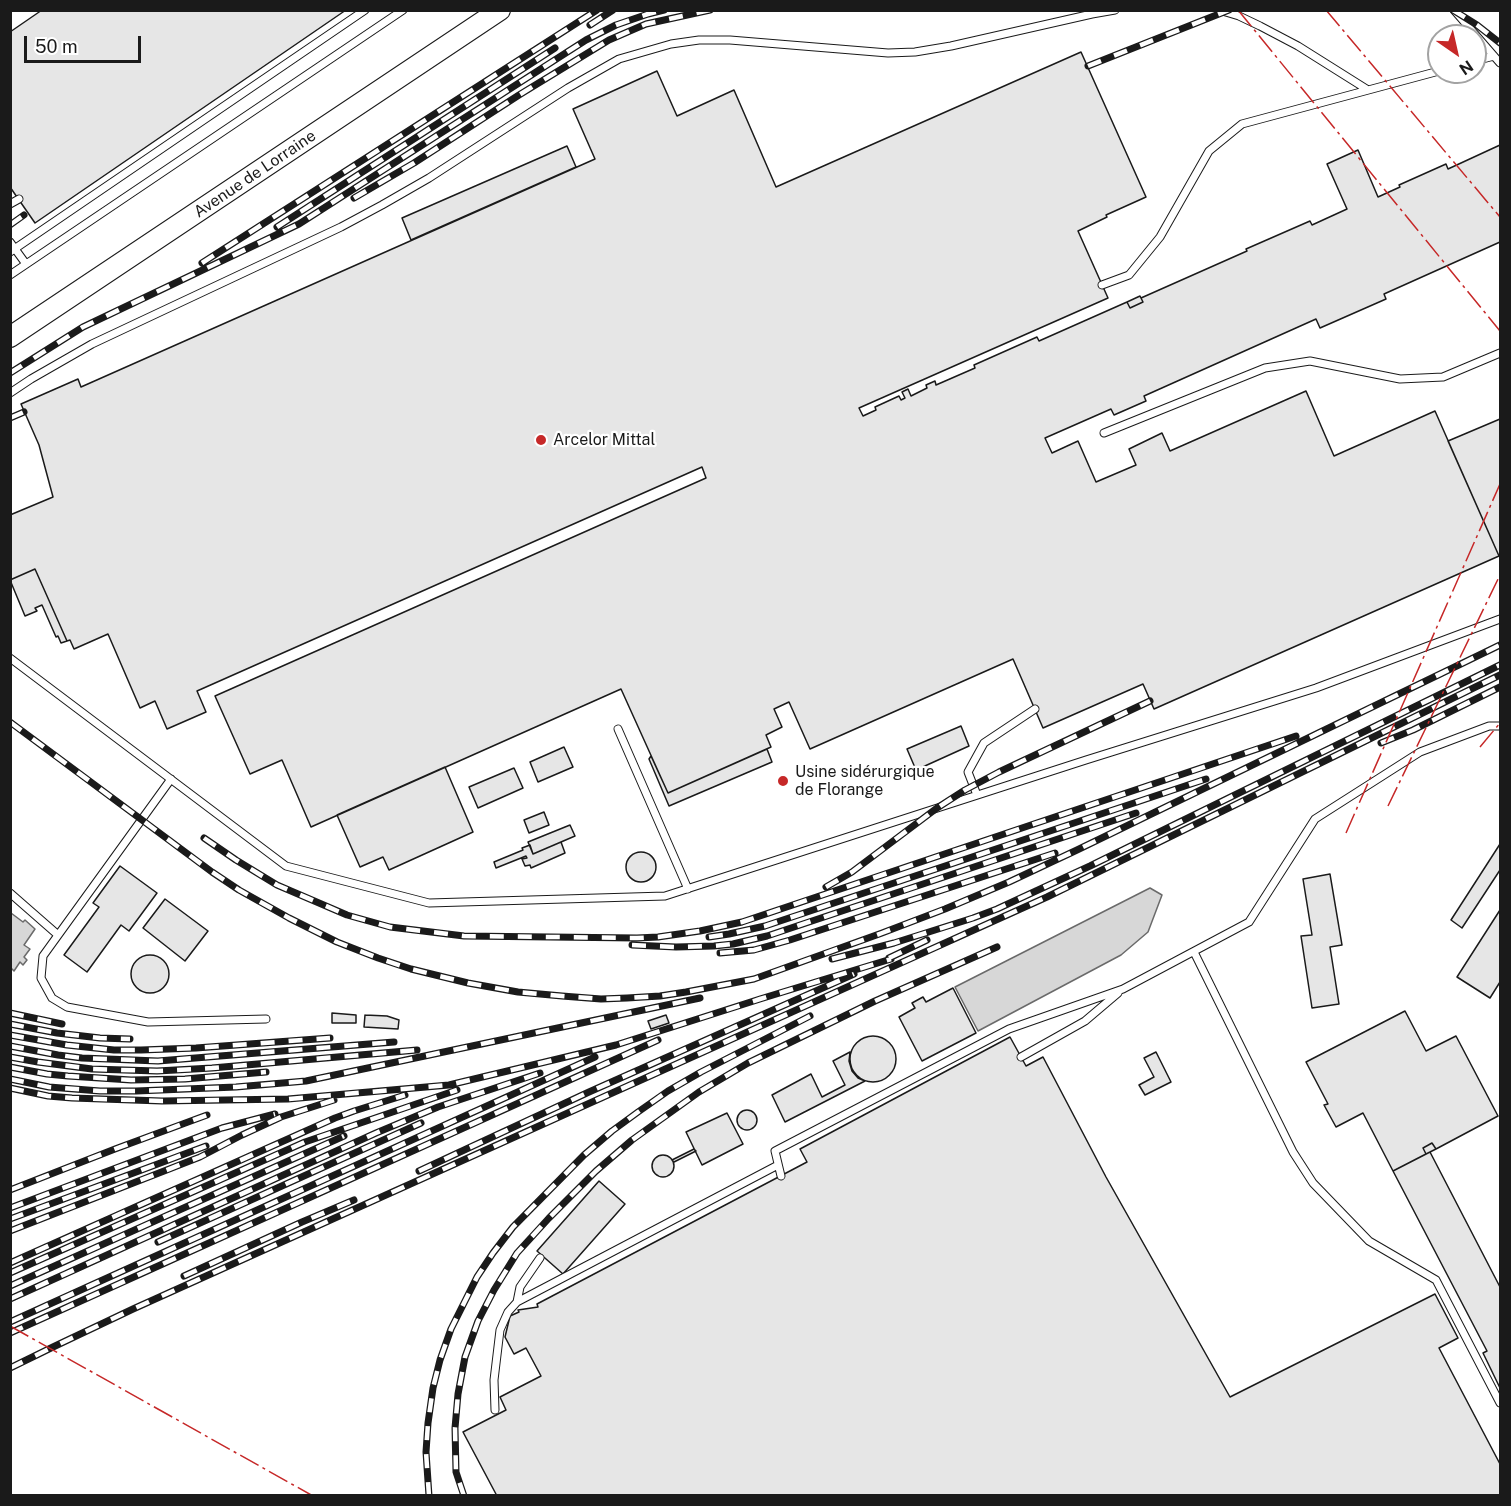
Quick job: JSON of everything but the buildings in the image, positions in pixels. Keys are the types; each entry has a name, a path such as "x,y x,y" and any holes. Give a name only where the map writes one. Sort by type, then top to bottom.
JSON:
{"main road":[{"name":"Avenue de Lorraine","path":"10,337 500,10"}],"lane":[{"path":"26,264 12,248 365,10"},
{"path":"10,275 403,10"},
{"path":"10,393 92,344 341,227 382,205 429,178 568,88 619,59 671,44 699,40 729,40 879,53 915,52 1115,10"},
{"path":"1219,10 1239,16 1298,46 1368,90"},
{"path":"1454,10 1500,63"},
{"path":"1487,58 1494,56"},
{"path":"1102,285 1129,275 1160,237 1209,151 1242,124 1427,74"},
{"path":"10,204 19,199"},
{"path":"1104,433 1265,368 1310,361 1400,379 1443,377 1500,353"},
{"path":"10,658 286,866 429,903 665,896 1316,688 1500,619"},
{"path":"977,795 968,772 984,743 1035,709"},
{"path":"781,1176 775,1151 1009,1029 1123,989 1249,922 1315,819 1420,752 1489,726 1500,726"},
{"path":"618,729 688,889"},
{"path":"171,779 43,956 40,978 52,998 67,1007 148,1022 266,1019"},
{"path":"10,893 58,935"},
{"path":"1194,952 1293,1152 1313,1183 1369,1241 1436,1281 1500,1403"},
{"path":"1021,1057 1085,1021 1123,989"},
{"path":"495,1410 494,1380 500,1330 508,1312 517,1302 778,1165"},
{"path":"517,1302 520,1287 540,1258"}],"shaded area":[{"path":"1150,888 1162,895 1148,932 1121,955 978,1031 955,987"},
{"path":"11,913 23,922 25,920 35,929 24,945 30,949 24,957 27,960 23,965 20,962 14,971 11,968"}],"railway":[{"path":"202,263 597,10"},
{"path":"590,25 613,10"},
{"path":"10,373 83,327 299,224 586,40 616,25 664,10"},
{"path":"354,198 414,163 609,40 646,24 710,10"},
{"path":"1088,66 1229,10"},
{"path":"1453,10 1500,43"},
{"path":"277,227 555,48"},
{"path":"10,225 24,215"},
{"path":"10,418 24,412"},
{"path":"10,722 212,872 239,890 337,942 411,969 468,983 518,992 601,999 627,998 660,996 754,979 945,909 1077,850 1500,645"},
{"path":"832,959 894,943 997,909 1090,866 1500,665"},
{"path":"10,1368 133,1309 1047,897 1500,675"},
{"path":"1381,743 1413,730 1500,687"},
{"path":"826,887 852,872 937,808 965,790 1150,701"},
{"path":"204,838 277,885 347,915 390,927 464,936 658,937 742,922 1296,736"},
{"path":"709,937 765,926 1206,779"},
{"path":"632,945 714,946 767,936 1136,813"},
{"path":"720,953 754,950 790,940 1055,853"},
{"path":"889,958 927,940"},
{"path":"464,1496 456,1472 455,1428 465,1357 478,1321 494,1290 517,1253 549,1218 596,1171 632,1140 699,1092 748,1063 875,1001 997,947"},
{"path":"10,1088 48,1096 162,1101 288,1099 449,1085 616,1045 891,959"},
{"path":"419,1171 589,1092 854,974"},
{"path":"10,1079 49,1087 100,1091 236,1087 306,1081 700,998"},
{"path":"10,1013 62,1024"},
{"path":"429,1496 426,1452 428,1423 440,1360 451,1329 477,1277 513,1227 584,1155 638,1112 701,1072 810,1016"},
{"path":"10,1024 57,1033 130,1039"},
{"path":"10,1035 114,1050 196,1048 330,1038"},
{"path":"10,1333 658,1040"},
{"path":"10,1046 82,1058 158,1061 394,1042"},
{"path":"10,1057 92,1069 157,1071 417,1050"},
{"path":"10,1322 595,1057"},
{"path":"10,1067 47,1074 131,1080 185,1079 266,1072"},
{"path":"10,1299 376,1133 438,1107 540,1073"},
{"path":"10,1273 305,1142 457,1090"},
{"path":"10,1263 335,1118 405,1095"},
{"path":"10,1231 200,1157 281,1117 334,1100"},
{"path":"10,1208 222,1128 275,1114"},
{"path":"10,1190 207,1115"},
{"path":"158,1242 421,1123"},
{"path":"10,1286 344,1136"},
{"path":"10,1219 206,1146"},
{"path":"184,1276 354,1200"}],"power":[{"path":"1238,10 1500,331"},
{"path":"1326,10 1500,217"},
{"path":"1346,833 1500,484"},
{"path":"1388,806 1500,575"},
{"path":"1480,747 1500,723"},
{"path":"10,1326 313,1496"}],"place":[{"name":"Arcelor Mittal","path":"541,440"},
{"name":"Usine sidérurgique de Florange","path":"783,781"}]}
